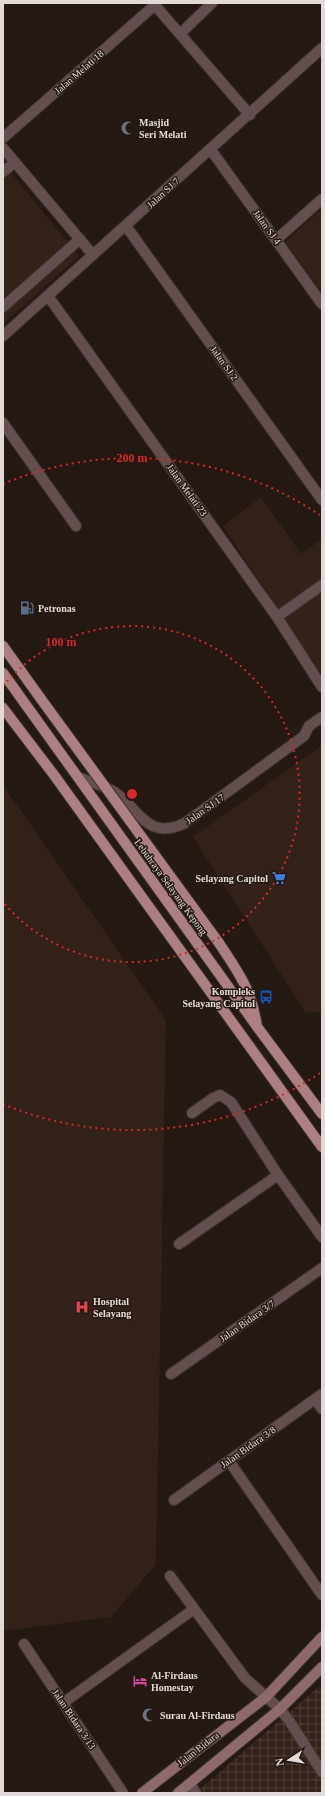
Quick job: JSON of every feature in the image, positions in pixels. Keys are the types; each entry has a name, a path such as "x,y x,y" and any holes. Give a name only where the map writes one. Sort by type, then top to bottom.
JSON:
{"main road":[{"path":"3,646 241,975 255,1010 258,1028"},
{"name":"Lebuhraya Selayang Kepong","path":"3,673 258,1028 322,1114"},
{"path":"3,708 59,782 322,1147"},
{"name":"Jalan Bidara","path":"142,1793 266,1697 322,1637"},
{"path":"178,1793 280,1709 322,1667"}],"street":[{"path":"180,34 212,3"},
{"path":"154,4 250,115"},
{"name":"Jalan Melati 18","path":"3,138 154,4"},
{"name":"Jalan SJ 7","path":"3,336 250,115 322,48"},
{"path":"3,148 93,255"},
{"name":"Jalan SJ 4","path":"211,150 322,304"},
{"path":"3,172 15,162"},
{"path":"276,240 322,199"},
{"name":"Jalan SJ 2","path":"126,226 322,500"},
{"path":"3,307 80,239"},
{"name":"Jalan Melati 23","path":"48,296 277,617 322,687"},
{"path":"3,423 76,526"},
{"path":"277,617 322,584"},
{"name":"Jalan SJ 17","path":"78,778 113,792 148,822 162,829 173,829 185,823 260,770 304,736 310,726 322,717"},
{"path":"192,1113 213,1098 220,1095 231,1102 278,1175 322,1238"},
{"path":"179,1244 278,1175"},
{"name":"Jalan Bidara 3/7","path":"172,1374 322,1268"},
{"path":"319,1397 322,1409"},
{"name":"Jalan Bidara 3/8","path":"174,1500 319,1397"},
{"path":"229,1461 322,1595"},
{"path":"170,1576 245,1678 280,1709 322,1772"},
{"path":"63,1703 194,1609"},
{"name":"Jalan Bidara 3/13","path":"24,1644 123,1793"},
{"path":"190,1784 196,1793"}],"shaded area":[{"path":"3,163 79,256 3,324"},
{"path":"322,209 322,293 285,242"},
{"path":"261,497 301,554 322,539 322,675 223,526"},
{"name":"Selayang Capitol","path":"322,745 322,1012 306,1013 193,837"},
{"name":"Hospital Selayang","path":"3,785 166,1020 156,1564 111,1617 3,1631"},
{"path":"322,1684 322,1793 203,1793 200,1789"}],"place":[{"name":"Masjid Seri Melati","path":"128,128"},
{"name":"Petronas","path":"27,608"},
{"name":"Selayang Capitol","path":"279,878"},
{"name":"Kompleks Selayang Capitol","path":"266,997"},
{"name":"Hospital Selayang","path":"82,1307"},
{"name":"Al-Firdaus Homestay","path":"140,1681"},
{"name":"Surau Al-Firdaus","path":"149,1715"}]}
